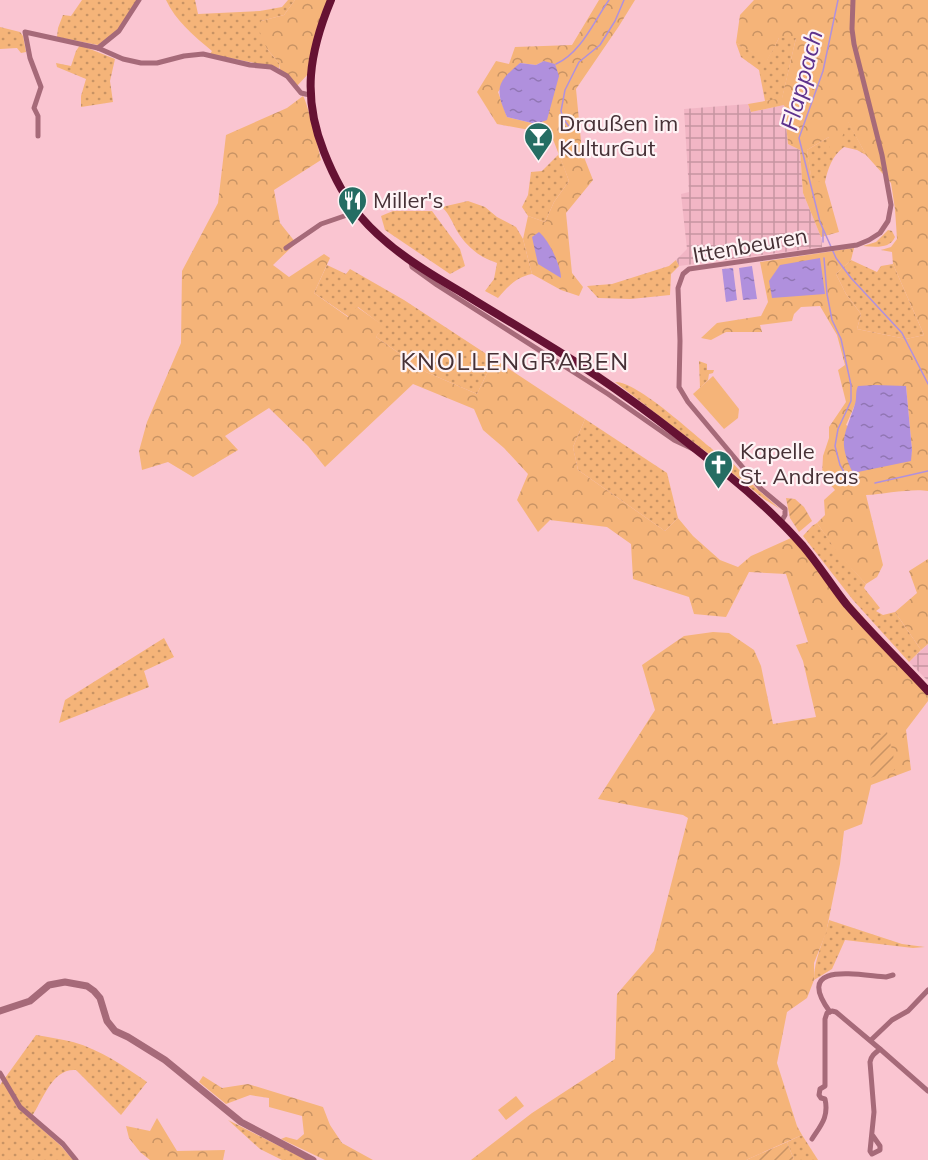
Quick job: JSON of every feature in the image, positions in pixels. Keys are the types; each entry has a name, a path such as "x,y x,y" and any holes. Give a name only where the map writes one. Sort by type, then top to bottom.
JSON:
{"main road":[{"path":"331,0 318,34 306,94 328,163 354,212 373,231 410,260 590,371 694,449 781,522 808,553 847,605 928,691"}],"street":[{"path":"98,48 119,32 139,0"},
{"name":"Ittenbeuren","path":"781,522 785,515 785,508 760,488 688,402 679,387 678,288 683,274 689,269 857,246 880,233 888,221 891,205 882,154 854,44 853,0"},
{"path":"38,136 38,116 34,108 41,87 30,58 25,32 98,48 123,59 141,63 157,63 203,54 250,65 271,67 287,76 306,94"},
{"path":"286,248 321,224 354,212"},
{"path":"893,975 886,977 837,973 826,976 820,981 818,991 821,1000 830,1011 836,1012 872,1040 928,1091"},
{"path":"0,1011 30,1001 49,985 65,982 87,986 100,998 107,1021 115,1031 165,1060 241,1122 313,1160"},
{"path":"872,1040 892,1020 908,1011 928,990"},
{"path":"812,1139 826,1117 825,1100 819,1095 820,1089 825,1086 825,1015 830,1011"},
{"path":"873,1136 874,1112 870,1062 871,1057 880,1049"},
{"path":"0,1073 20,1107 63,1144 76,1160"}],"shaded area":[{"path":"748,104 751,112 784,105 788,144 800,150 803,193 821,237 822,247 679,266 676,260 687,249 681,194 689,192 684,109"},
{"path":"928,644 928,681 909,662"}],"green space":[{"path":"82,0 138,0 118,30 98,45 57,37 63,15 71,16"},
{"path":"166,0 195,0 198,14 260,11 282,7 288,0 295,0 284,15 261,21 267,49 279,63 279,68 210,54 212,51 180,21"},
{"path":"295,0 331,0 310,72 296,87 280,71 279,63 267,49 259,30 261,21 284,15"},
{"path":"599,0 635,0 576,89 582,152 593,180 566,213 572,273 583,287 579,296 561,290 532,274 523,239 528,216 545,222 554,202 569,181 551,134 497,124 477,92 496,61 509,64 515,47 572,45","holes":["544,61 536,124 507,117 498,92 520,63 536,65"]},
{"path":"754,0 928,0 928,491 866,495 883,565 877,577 866,584 839,555 817,523 825,515 824,500 835,490 822,475 829,427 846,402 838,370 845,365 837,335 820,306 801,307 794,314 792,321 760,325 762,332 726,332 711,340 701,338 717,323 761,316 768,302 760,262 854,248 851,260 836,274 846,294 861,314 857,329 906,339 924,335 893,264 892,252 881,250 891,247 897,239 891,183 866,155 848,122 837,150 830,152 829,137 807,150 812,182 825,182 839,232 821,237 803,193 800,150 788,144 784,105 751,112 748,104 782,98 796,38 779,38 767,61 736,43 740,15","holes":["906,386 912,450 910,461 846,425 857,400"]},
{"path":"0,27 20,32 26,52 21,53 17,48 0,49"},
{"path":"779,38 796,38 782,99 765,101 759,70 741,57 736,43 767,60"},
{"path":"80,45 115,59 110,81 113,102 81,107 81,96 86,79 57,67 56,63 71,66"},
{"path":"303,96 321,160 274,190 280,223 296,243 273,265 289,277 324,254 330,258 314,293 348,317 357,307 384,326 376,337 426,372 477,394 494,359 585,419 573,447 578,470 665,531 678,518 693,536 720,560 738,567 751,556 791,538 928,691 928,701 906,730 911,770 871,785 862,824 844,831 826,933 814,963 814,980 807,998 787,1012 777,1063 802,1135 746,1160 471,1160 532,1113 615,1059 617,994 654,951 688,818 683,815 598,799 655,710 642,665 684,636 713,632 729,633 754,650 761,666 773,724 816,717 803,661 796,645 808,642 786,574 749,572 726,617 694,614 689,597 633,579 631,544 607,527 550,520 538,532 517,500 528,474 504,448 483,430 474,409 413,384 325,467 308,446 269,408 225,436 238,450 193,477 168,462 142,470 139,451 147,422 181,343 182,271 218,203 226,135 287,108"},
{"path":"848,121 866,155 844,147 831,163 825,182 812,183 807,150 829,137"},
{"path":"559,154 569,181 554,202 545,222 528,216 522,207 528,195 531,172 542,171"},
{"path":"468,201 485,207 497,217 516,227 523,239 532,274 513,283 498,298 485,291 494,279 497,263 469,247 442,207"},
{"path":"393,211 432,211 460,249 465,266 450,274 385,230 381,216"},
{"path":"888,230 892,231 895,237 890,244 863,246 876,242"},
{"path":"676,260 679,266 671,274 670,295 631,299 598,298 587,286 612,284 669,266"},
{"path":"851,260 877,272 881,266 893,264 924,335 906,339 857,329 861,314 846,294 836,274"},
{"path":"327,265 346,274 350,269 404,300 494,359 477,394 426,372 376,337 383,326 358,307 349,317 314,293"},
{"path":"699,361 707,364 707,370 714,370 700,388"},
{"path":"713,376 739,409 738,418 724,429 693,394"},
{"path":"615,382 625,384 652,400 716,452 727,457 756,488 780,509 764,499"},
{"path":"585,419 667,473 678,518 665,531 578,470 573,447"},
{"path":"786,498 795,499 804,507 812,521 799,532 790,518"},
{"path":"817,523 840,555 866,584 864,588 880,608 876,611 883,615 895,612 921,650 909,662 853,600 803,536"},
{"path":"928,559 928,644 921,650 895,612 917,593 909,571"},
{"path":"164,638 174,657 144,671 149,687 59,723 65,700"},
{"path":"887,732 895,770 870,778 871,744 882,733"},
{"path":"829,920 902,944 925,947 913,948 845,940 832,969 814,980 817,957"},
{"path":"36,1035 73,1042 93,1049 121,1064 147,1082 121,1115 76,1070 68,1071 54,1079 32,1116 21,1106 5,1078"},
{"path":"203,1076 222,1088 248,1084 323,1107 330,1125 342,1143 373,1160 325,1160 281,1139 286,1137 297,1140 304,1134 302,1116 269,1107 269,1098 250,1095 226,1104 199,1082"},
{"path":"3,1080 17,1107 61,1146 73,1160 0,1160 0,1085"},
{"path":"516,1096 524,1106 506,1120 498,1110"},
{"path":"157,1118 177,1151 225,1150 223,1160 150,1160 129,1138 126,1126 150,1131"},
{"path":"228,1120 307,1160 282,1160 260,1149"},
{"path":"802,1135 818,1160 794,1160 787,1142"},
{"path":"787,1142 794,1160 746,1160"}],"water":[{"path":"544,61 555,64 559,76 547,120 536,124 507,117 500,93 502,81 520,63 536,65"},
{"path":"539,232 554,253 561,278 538,264 532,237"},
{"path":"820,258 825,294 772,298 769,281 780,265"},
{"path":"752,266 757,299 743,300 739,268"},
{"path":"733,268 737,300 726,302 722,269"},
{"path":"858,386 906,386 911,461 853,473 845,453 844,438"}],"waterway":[{"path":"556,64 565,59 580,44 609,0"},
{"path":"570,128 561,111 565,90 579,62 600,45 615,21 624,0"},
{"name":"Flappach","path":"838,0 823,71 799,138 820,222 836,258 851,278 902,333 928,384"},
{"name":"Flappach","path":"823,230 823,242"},
{"path":"824,258 832,320 841,339 851,385 851,401 838,429 835,446 840,465 847,477"},
{"path":"875,483 928,471"}],"place":[{"name":"Draußen im KulturGut","path":"538,162"},
{"name":"Miller's","path":"352,226"},
{"name":"Kapelle St. Andreas","path":"719,490"}],"district":[{"name":"KNOLLENGRABEN","path":"515,361"}]}
